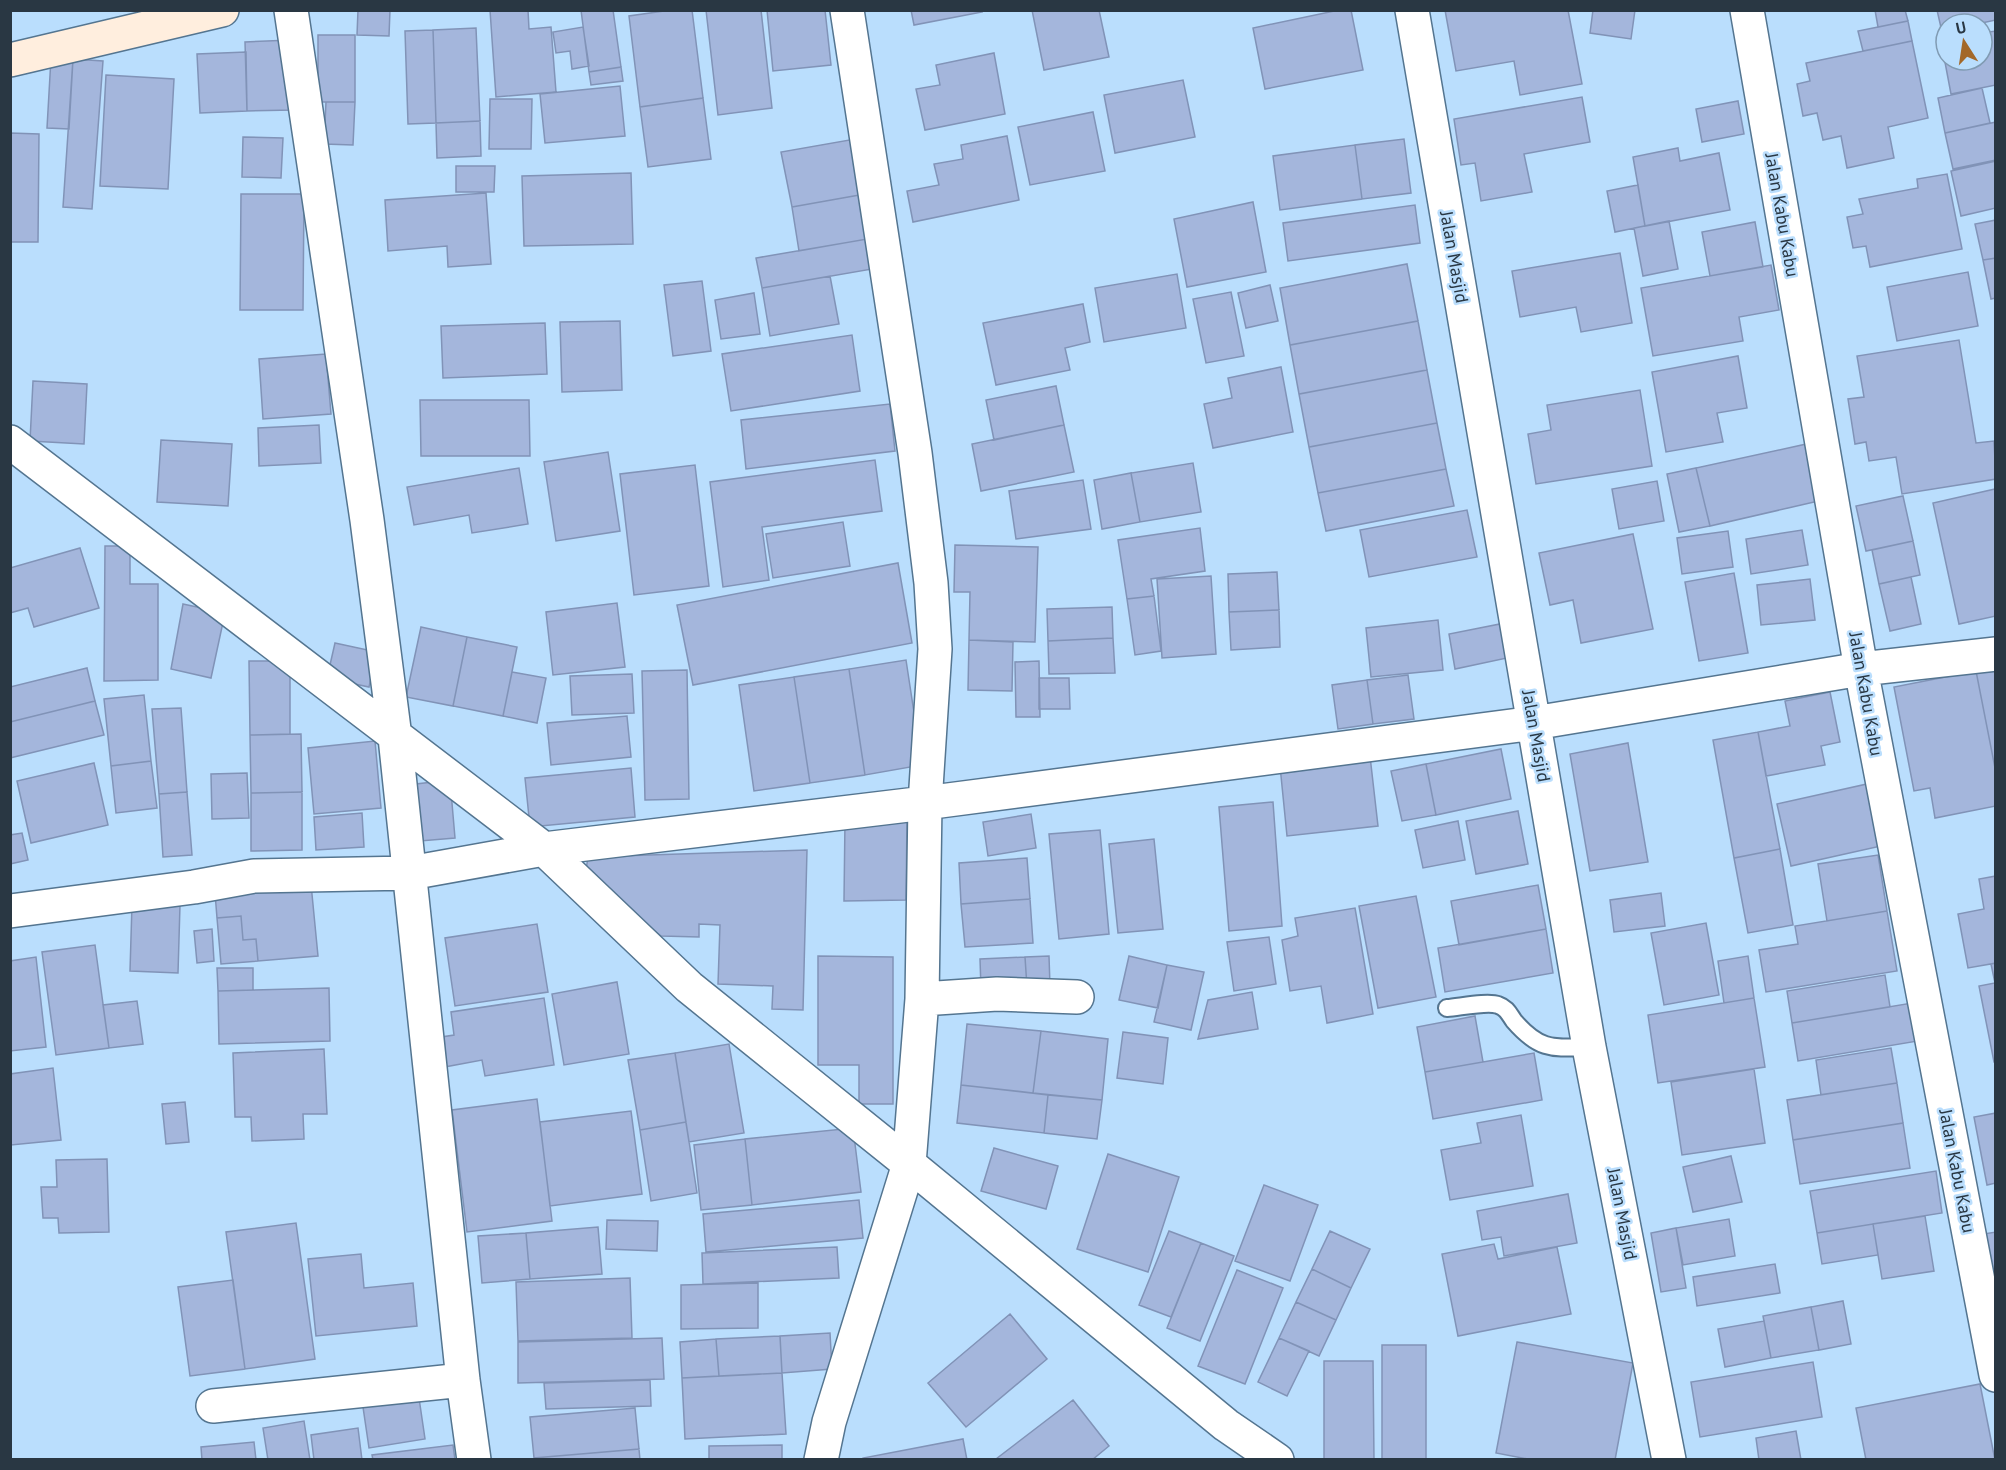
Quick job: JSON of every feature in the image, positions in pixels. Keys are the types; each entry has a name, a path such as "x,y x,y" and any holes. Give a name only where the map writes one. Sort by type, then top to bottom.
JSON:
{"street":[{"path":"10,60 222,10"},
{"path":"291,10 367,520 395,737 463,1380 474,1460"},
{"path":"821,1460 829,1422 909,1164 922,999 925,803 936,650 931,583 915,453 847,10"},
{"name":"Jalan Masjid","path":"1412,10 1589,1047 1670,1460"},
{"name":"Jalan Kabu Kabu","path":"1747,10 1861,669 1995,1375"},
{"path":"10,442 544,849 689,987 909,1164 1226,1425 1277,1460"},
{"path":"10,911 194,887 254,876 410,873 544,849 925,803 1534,723 1861,669 1995,654"},
{"path":"922,999 996,994 1077,997"},
{"path":"213,1406 463,1380"}],"lane":[{"path":"1447,1008 1496,1004 1506,1008 1529,1036 1541,1044 1553,1048 1589,1047"}],"building":[{"path":"358,10 390,10 389,36 357,35"},
{"path":"490,10 528,10 529,29 551,27 556,92 496,97"},
{"path":"581,10 613,10 621,67 589,72"},
{"path":"671,10 692,10 703,98 640,107 629,16"},
{"path":"706,10 761,10 772,108 718,115"},
{"path":"767,10 825,10 831,65 773,71"},
{"path":"911,10 981,10 982,12 914,25"},
{"path":"1032,10 1099,10 1109,57 1044,70"},
{"path":"1339,10 1351,10 1363,70 1265,89 1253,28"},
{"path":"1445,10 1568,10 1582,84 1520,95 1514,61 1456,71"},
{"path":"1593,10 1635,10 1631,39 1590,33"},
{"path":"1875,10 1905,10 1908,21 1878,27"},
{"path":"1937,10 1996,10 1996,20 1994,20 1994,12 1937,12"},
{"path":"1908,21 1912,41 1863,51 1858,31"},
{"path":"583,27 589,66 572,69 570,51 556,53 553,32"},
{"path":"476,28 480,121 436,123 433,30"},
{"path":"433,30 436,123 408,124 405,31"},
{"path":"1994,31 1996,31 1996,85 1951,94 1947,72 1994,72"},
{"path":"318,35 355,35 355,102 318,102"},
{"path":"291,40 293,110 247,111 245,42"},
{"path":"1912,41 1928,118 1888,127 1894,158 1847,168 1841,136 1823,140 1817,113 1803,116 1797,84 1810,81 1806,63"},
{"path":"246,52 247,111 200,113 197,54"},
{"path":"994,53 1005,114 925,130 916,89 940,85 936,65"},
{"path":"51,58 73,59 69,129 47,128"},
{"path":"73,59 103,61 92,209 63,207"},
{"path":"621,67 623,81 591,85 589,72"},
{"path":"106,75 174,79 168,189 100,186"},
{"path":"1183,80 1195,137 1115,153 1104,95"},
{"path":"620,86 625,136 545,143 540,94"},
{"path":"1982,88 1990,123 1945,133 1938,98"},
{"path":"1582,97 1590,142 1524,154 1532,192 1481,201 1475,163 1461,165 1454,119"},
{"path":"703,98 711,159 648,167 640,107"},
{"path":"490,99 532,99 531,149 489,149"},
{"path":"1738,101 1744,134 1702,142 1696,109"},
{"path":"326,102 355,102 353,145 324,144"},
{"path":"1093,112 1105,171 1030,185 1018,127"},
{"path":"480,121 481,156 437,158 436,123"},
{"path":"1996,122 1996,160 1953,169 1945,133"},
{"path":"10,133 39,134 38,242 10,242"},
{"path":"1007,136 1019,200 913,222 907,191 939,185 934,164 963,159 961,145"},
{"path":"243,137 283,138 281,178 242,177"},
{"path":"855,139 865,194 792,207 781,152"},
{"path":"1404,139 1411,193 1362,199 1355,145"},
{"path":"1355,145 1362,199 1280,210 1273,156"},
{"path":"1678,148 1680,161 1719,153 1730,210 1645,226 1633,157"},
{"path":"1996,161 1996,208 1961,216 1951,171"},
{"path":"456,166 495,166 494,192 456,192"},
{"path":"631,173 633,244 524,246 522,176"},
{"path":"1947,174 1962,249 1870,267 1866,246 1853,248 1847,217 1863,214 1859,199 1918,188 1917,179"},
{"path":"1638,185 1645,226 1615,232 1607,191"},
{"path":"486,193 491,264 448,267 447,246 388,251 385,200"},
{"path":"241,194 304,194 303,310 240,310"},
{"path":"865,194 873,238 799,251 792,207"},
{"path":"1253,202 1266,272 1187,287 1174,219"},
{"path":"1415,205 1420,243 1288,261 1283,223"},
{"path":"1996,220 1996,258 1983,260 1975,224"},
{"path":"1669,221 1678,269 1643,276 1634,228"},
{"path":"1755,222 1763,267 1710,276 1702,232"},
{"path":"873,238 878,268 762,288 756,258"},
{"path":"1620,253 1632,323 1581,332 1576,307 1520,317 1512,271"},
{"path":"1996,258 1996,298 1991,299 1983,260"},
{"path":"1407,264 1418,321 1290,345 1280,288"},
{"path":"1771,265 1779,310 1739,317 1743,341 1653,356 1641,288"},
{"path":"1968,272 1978,326 1897,341 1887,287"},
{"path":"1177,274 1186,328 1104,342 1095,288"},
{"path":"830,276 839,324 770,336 762,288"},
{"path":"702,281 711,351 673,356 664,285"},
{"path":"1270,285 1278,321 1246,328 1238,293"},
{"path":"1231,292 1244,356 1206,363 1193,299"},
{"path":"754,293 760,334 721,339 715,300"},
{"path":"1083,304 1090,342 1065,348 1070,370 996,385 983,323"},
{"path":"620,321 622,390 562,392 560,322"},
{"path":"1418,321 1427,370 1299,394 1290,345"},
{"path":"545,323 547,374 443,378 441,326"},
{"path":"852,335 860,391 731,411 722,354"},
{"path":"1959,340 1976,443 1994,441 1996,479 1902,494 1896,457 1869,461 1866,442 1855,444 1848,399 1864,397 1857,356"},
{"path":"326,354 331,414 263,419 259,359"},
{"path":"1738,356 1747,408 1717,413 1723,442 1666,452 1652,372"},
{"path":"1281,367 1293,432 1213,448 1204,404 1232,398 1228,378"},
{"path":"1427,370 1437,423 1309,447 1299,394"},
{"path":"33,381 87,384 84,444 30,441"},
{"path":"1056,386 1064,425 994,440 986,400"},
{"path":"1640,390 1652,466 1536,484 1528,434 1551,430 1547,405"},
{"path":"420,400 529,400 530,456 421,456"},
{"path":"890,404 895,451 746,469 741,420"},
{"path":"1437,423 1446,469 1318,493 1309,447"},
{"path":"319,425 321,463 259,466 258,428"},
{"path":"1064,425 1074,472 981,491 972,444"},
{"path":"161,440 232,444 228,506 157,502"},
{"path":"1811,443 1823,500 1710,526 1696,468"},
{"path":"608,452 620,531 556,541 544,462"},
{"path":"875,460 882,511 762,527 769,580 723,587 710,482"},
{"path":"1193,463 1201,512 1140,522 1131,473"},
{"path":"695,465 709,586 634,595 620,474"},
{"path":"519,468 528,524 472,533 469,515 414,525 407,487"},
{"path":"1696,468 1710,526 1679,532 1667,474"},
{"path":"1446,469 1454,506 1326,531 1318,493"},
{"path":"1131,473 1140,522 1102,529 1094,480"},
{"path":"1083,480 1091,529 1016,539 1009,491"},
{"path":"1657,481 1664,521 1619,529 1612,489"},
{"path":"1995,489 1996,616 1959,624 1933,503"},
{"path":"1903,496 1913,541 1866,551 1856,506"},
{"path":"1467,510 1477,557 1369,577 1360,530"},
{"path":"843,522 850,566 773,578 766,534"},
{"path":"1200,528 1205,571 1151,579 1154,596 1127,599 1118,540"},
{"path":"1802,530 1808,565 1751,574 1746,539"},
{"path":"1728,531 1733,567 1682,574 1677,538"},
{"path":"1633,534 1653,629 1581,643 1573,600 1550,605 1539,553"},
{"path":"1913,541 1920,575 1879,584 1872,550"},
{"path":"955,545 1038,547 1035,642 969,640 970,592 954,592"},
{"path":"105,546 130,546 130,584 158,584 158,680 104,681"},
{"path":"80,548 99,608 34,627 28,608 10,613 10,568"},
{"path":"898,563 912,643 693,685 677,605"},
{"path":"1277,572 1279,610 1229,612 1228,574"},
{"path":"1734,573 1748,653 1699,661 1685,582"},
{"path":"1211,576 1216,654 1162,658 1157,579"},
{"path":"1911,577 1921,624 1890,631 1879,584"},
{"path":"1810,579 1815,620 1761,625 1757,585"},
{"path":"1154,596 1161,651 1135,655 1127,599"},
{"path":"617,603 625,667 553,675 546,612"},
{"path":"183,604 225,613 211,678 171,669"},
{"path":"1112,607 1113,638 1048,641 1047,609"},
{"path":"1279,610 1280,647 1231,650 1229,612"},
{"path":"1438,620 1443,670 1371,677 1366,628"},
{"path":"1500,624 1507,658 1455,669 1449,634"},
{"path":"421,627 467,637 453,706 406,697"},
{"path":"467,637 517,647 503,716 453,706"},
{"path":"1113,638 1115,673 1049,674 1048,641"},
{"path":"969,640 1013,642 1012,691 968,690"},
{"path":"335,643 377,652 369,687 327,678"},
{"path":"906,660 922,765 865,775 849,669"},
{"path":"249,661 290,661 290,734 250,735"},
{"path":"1039,661 1040,717 1016,717 1015,662"},
{"path":"1996,667 1996,773 1976,671"},
{"path":"87,668 95,701 10,722 10,687"},
{"path":"849,669 865,775 810,783 794,677"},
{"path":"687,670 689,799 645,800 642,671"},
{"path":"1976,671 1996,773 1996,806 1935,818 1930,788 1914,791 1894,687"},
{"path":"512,672 546,678 537,723 503,716"},
{"path":"632,674 634,713 572,715 570,676"},
{"path":"1408,675 1414,719 1373,724 1367,680"},
{"path":"794,677 810,783 754,791 739,685"},
{"path":"1039,678 1069,678 1070,709 1039,709"},
{"path":"1367,680 1373,724 1338,729 1332,685"},
{"path":"1830,692 1840,742 1821,746 1825,765 1766,776 1758,732 1790,726 1785,701"},
{"path":"144,695 151,761 111,766 104,699"},
{"path":"95,701 104,735 10,758 10,722"},
{"path":"181,708 187,792 159,794 152,709"},
{"path":"627,716 631,757 551,765 547,723"},
{"path":"1758,732 1780,849 1734,858 1713,740"},
{"path":"301,734 302,792 251,793 250,735"},
{"path":"375,741 381,808 314,814 308,748"},
{"path":"1628,743 1648,862 1590,871 1570,754"},
{"path":"1501,749 1511,799 1436,815 1426,764"},
{"path":"1370,756 1378,826 1287,836 1280,766"},
{"path":"151,761 157,808 116,813 111,766"},
{"path":"94,763 108,825 31,843 17,781"},
{"path":"1426,764 1436,815 1402,821 1391,771"},
{"path":"631,768 635,817 530,827 525,778"},
{"path":"247,773 249,818 212,819 211,774"},
{"path":"450,780 455,838 420,841 416,784"},
{"path":"1867,784 1881,846 1791,866 1777,804"},
{"path":"187,792 192,855 163,857 159,794"},
{"path":"302,792 302,850 251,851 251,793"},
{"path":"1273,802 1282,926 1229,931 1219,807"},
{"path":"1518,811 1528,864 1476,874 1466,821"},
{"path":"362,813 364,847 316,850 314,817"},
{"path":"1031,814 1036,848 988,856 983,822"},
{"path":"845,820 907,820 906,900 844,901"},
{"path":"1458,821 1465,860 1423,868 1415,830"},
{"path":"1100,830 1109,934 1059,939 1049,834"},
{"path":"22,833 28,860 10,864 10,835"},
{"path":"1154,839 1163,929 1118,933 1109,844"},
{"path":"1780,849 1793,925 1748,933 1734,858"},
{"path":"807,850 803,1010 772,1009 773,986 718,984 720,925 699,924 699,937 661,936 585,877 588,857"},
{"path":"1878,855 1887,911 1827,921 1818,864"},
{"path":"1027,858 1030,899 961,904 959,863"},
{"path":"1996,876 1996,963 1968,968 1958,914 1984,909 1979,879"},
{"path":"311,884 318,956 258,961 256,939 243,940 241,916 217,918 215,893"},
{"path":"1538,885 1546,929 1459,945 1451,901"},
{"path":"1661,893 1665,926 1614,932 1610,900"},
{"path":"1416,896 1436,997 1378,1008 1359,906"},
{"path":"1030,899 1033,943 965,947 961,904"},
{"path":"132,904 180,905 178,973 130,971"},
{"path":"1355,908 1373,1014 1327,1023 1321,986 1290,991 1282,940 1298,936 1295,918"},
{"path":"1887,911 1897,971 1766,992 1759,950 1798,944 1795,926"},
{"path":"241,916 243,940 256,939 258,961 221,964 217,918"},
{"path":"1706,923 1719,995 1664,1005 1651,933"},
{"path":"537,924 548,992 455,1006 445,938"},
{"path":"212,929 214,961 197,963 194,931"},
{"path":"1546,929 1553,973 1445,992 1438,948"},
{"path":"1269,937 1276,984 1234,991 1227,942"},
{"path":"95,945 109,1048 56,1055 42,952"},
{"path":"818,956 893,957 893,1104 859,1104 859,1065 818,1065"},
{"path":"1049,956 1050,986 1027,987 1025,957"},
{"path":"1129,956 1167,965 1158,1008 1119,1000"},
{"path":"1748,956 1754,998 1724,1003 1718,961"},
{"path":"36,957 46,1047 10,1051 10,961"},
{"path":"1025,957 1027,987 981,989 980,959"},
{"path":"1996,963 1996,1062 1994,1062 1979,986 1995,983 1991,964"},
{"path":"1167,965 1204,972 1191,1030 1154,1022"},
{"path":"217,968 253,968 253,990 218,991"},
{"path":"1885,975 1890,1007 1792,1023 1787,991"},
{"path":"617,982 629,1054 564,1065 552,994"},
{"path":"329,988 330,1041 219,1044 218,991"},
{"path":"1252,992 1258,1029 1198,1039 1208,1000"},
{"path":"544,998 554,1065 485,1076 482,1060 439,1068 435,1038 454,1035 451,1012"},
{"path":"1754,998 1765,1067 1658,1083 1648,1015"},
{"path":"137,1001 143,1044 109,1048 103,1005"},
{"path":"1912,1003 1918,1041 1798,1061 1792,1023"},
{"path":"1475,1016 1483,1062 1425,1072 1417,1027"},
{"path":"967,1024 1041,1031 1033,1093 961,1085"},
{"path":"1041,1031 1108,1039 1102,1100 1033,1093"},
{"path":"1123,1032 1168,1038 1163,1084 1117,1078"},
{"path":"729,1044 744,1133 689,1142 675,1053"},
{"path":"1891,1048 1897,1083 1821,1095 1816,1060"},
{"path":"324,1049 327,1114 303,1114 304,1139 252,1141 251,1117 235,1117 233,1053"},
{"path":"675,1053 686,1122 640,1130 628,1060"},
{"path":"1534,1053 1542,1100 1433,1119 1425,1072"},
{"path":"53,1068 61,1140 11,1145 10,1074"},
{"path":"1754,1069 1765,1143 1682,1155 1671,1082"},
{"path":"1897,1083 1903,1123 1793,1140 1787,1100"},
{"path":"961,1085 1048,1095 1044,1133 957,1123"},
{"path":"1048,1095 1102,1100 1097,1139 1044,1133"},
{"path":"537,1099 552,1221 467,1232 452,1110"},
{"path":"185,1102 189,1142 166,1144 162,1104"},
{"path":"631,1111 642,1194 550,1206 540,1122"},
{"path":"1996,1113 1996,1183 1987,1185 1974,1117"},
{"path":"1521,1115 1533,1186 1450,1200 1441,1150 1481,1143 1477,1123"},
{"path":"686,1122 697,1193 651,1201 640,1130"},
{"path":"1903,1123 1910,1168 1800,1184 1793,1140"},
{"path":"853,1128 861,1192 752,1205 745,1139"},
{"path":"745,1139 752,1205 701,1210 694,1145"},
{"path":"994,1148 1058,1166 1046,1209 981,1191"},
{"path":"1108,1154 1179,1177 1148,1272 1077,1249"},
{"path":"1731,1156 1742,1202 1693,1212 1683,1167"},
{"path":"107,1159 109,1232 59,1233 58,1218 43,1218 41,1187 57,1187 56,1160"},
{"path":"1936,1171 1942,1213 1817,1233 1810,1191"},
{"path":"1264,1185 1318,1205 1290,1281 1235,1261"},
{"path":"1568,1194 1577,1243 1504,1256 1501,1237 1482,1240 1477,1211"},
{"path":"859,1200 863,1238 706,1252 703,1214"},
{"path":"1925,1216 1934,1271 1882,1279 1873,1224"},
{"path":"1729,1219 1735,1256 1683,1265 1676,1228"},
{"path":"607,1220 658,1221 657,1251 606,1249"},
{"path":"296,1223 315,1359 245,1369 226,1232"},
{"path":"1873,1224 1878,1255 1822,1264 1817,1233"},
{"path":"598,1227 602,1274 530,1279 526,1233"},
{"path":"1676,1228 1686,1288 1661,1292 1651,1233"},
{"path":"1169,1231 1201,1243 1171,1317 1139,1305"},
{"path":"1330,1231 1370,1249 1351,1288 1312,1269"},
{"path":"1996,1232 1996,1296 1983,1234"},
{"path":"526,1233 530,1279 482,1283 478,1236"},
{"path":"1201,1243 1234,1256 1200,1341 1167,1328"},
{"path":"1494,1244 1498,1259 1557,1247 1571,1314 1458,1336 1442,1254"},
{"path":"837,1247 839,1278 703,1284 702,1253"},
{"path":"361,1254 364,1288 413,1283 417,1326 316,1336 308,1259"},
{"path":"1775,1264 1780,1293 1697,1306 1693,1277"},
{"path":"1312,1269 1351,1288 1336,1320 1296,1302"},
{"path":"1237,1270 1283,1288 1245,1384 1198,1366"},
{"path":"630,1278 632,1338 518,1341 516,1282"},
{"path":"233,1280 245,1369 190,1376 178,1287"},
{"path":"758,1283 758,1328 681,1329 681,1285"},
{"path":"1843,1301 1851,1344 1819,1350 1811,1307"},
{"path":"1296,1302 1336,1320 1319,1356 1279,1338"},
{"path":"1811,1307 1819,1350 1771,1358 1763,1316"},
{"path":"1010,1314 1047,1359 966,1427 928,1383"},
{"path":"1764,1321 1771,1358 1725,1367 1718,1329"},
{"path":"830,1333 832,1369 782,1373 780,1336"},
{"path":"780,1336 782,1373 719,1376 716,1339"},
{"path":"662,1338 664,1379 518,1383 518,1342"},
{"path":"1279,1338 1309,1351 1287,1396 1258,1382"},
{"path":"716,1339 719,1376 682,1378 680,1342"},
{"path":"1517,1342 1633,1363 1615,1460 1533,1460 1496,1453"},
{"path":"1382,1345 1426,1345 1426,1460 1382,1460"},
{"path":"1324,1361 1373,1361 1374,1460 1324,1460"},
{"path":"1813,1362 1822,1417 1700,1437 1691,1382"},
{"path":"782,1373 786,1434 685,1439 682,1378"},
{"path":"650,1380 651,1406 546,1409 544,1383"},
{"path":"1980,1384 1995,1460 1866,1460 1856,1408"},
{"path":"419,1398 425,1439 369,1448 363,1407"},
{"path":"1073,1400 1109,1446 1092,1460 996,1459"},
{"path":"635,1408 639,1449 534,1458 530,1417"},
{"path":"304,1421 310,1460 268,1460 263,1428"},
{"path":"358,1428 362,1460 314,1460 311,1435"},
{"path":"1796,1431 1801,1460 1759,1460 1756,1438"},
{"path":"963,1439 967,1460 863,1460 863,1458"},
{"path":"254,1442 256,1460 202,1460 201,1447"},
{"path":"453,1445 455,1460 373,1460 372,1455"},
{"path":"782,1445 782,1460 709,1460 709,1446"},
{"path":"639,1449 640,1460 534,1460 534,1458"}]}
